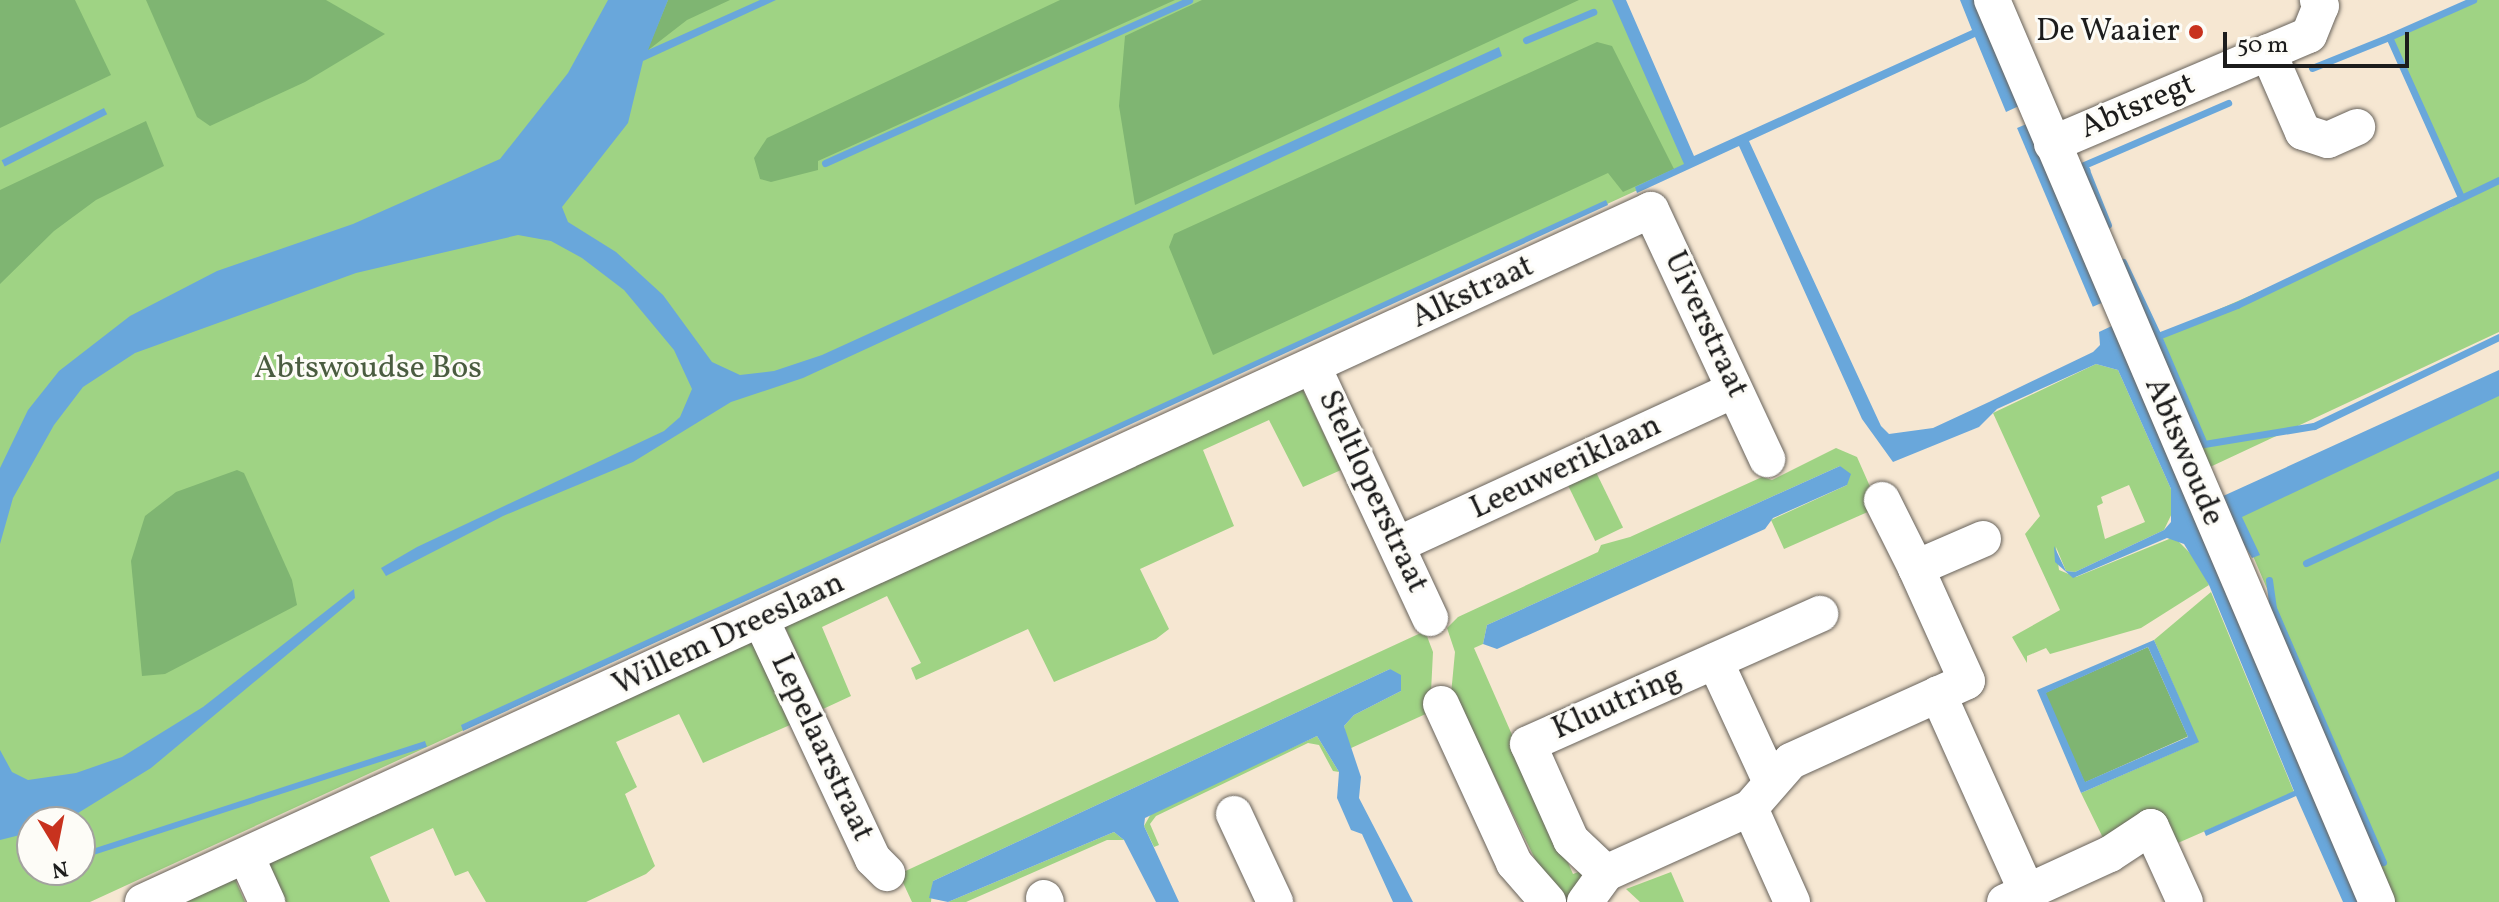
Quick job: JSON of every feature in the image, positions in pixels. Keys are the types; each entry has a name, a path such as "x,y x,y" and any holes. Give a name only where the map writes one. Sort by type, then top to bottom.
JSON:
{"street":[{"name":"Abtswoude","path":"1992,0 2377,902"},
{"name":"Abtsregt","path":"2061,166 2268,52 2309,35 2321,6 2318,0"},
{"path":"2268,52 2303,132 2328,140 2357,127"},
{"name":"Uiverstraat","path":"1633,219 1651,210 1767,459"},
{"name":"Alkstraat","path":"1313,367 1633,219"},
{"name":"Steltloperstraat","path":"1313,367 1430,618"},
{"name":"Willem Dreeslaan","path":"143,902 1313,367"},
{"name":"Leeuweriklaan","path":"1397,545 1734,390"},
{"path":"1882,500 1916,568 2016,897 2110,854 2151,827 2185,902"},
{"path":"1916,568 1983,539"},
{"name":"Kluutring","path":"1606,873 1571,840 1528,744 1820,614"},
{"name":"Lepelaarstraat","path":"761,620 873,859 887,873"},
{"name":"Kluutring","path":"1715,661 1792,902"},
{"path":"1585,902 1606,873 1760,795 1791,761 1953,688"},
{"path":"1441,704 1514,863 1548,902"},
{"path":"1234,814 1275,902"},
{"path":"246,856 267,902"}],"green space":[{"name":"Abtswoudse Bos","path":"0,0 1617,0 1692,165 90,902 0,902"},
{"path":"0,0 75,0 111,75 0,128"},
{"path":"146,0 326,0 385,34 305,82 210,126 197,117"},
{"path":"668,0 730,0 687,20 647,51"},
{"path":"1060,0 1175,0 818,161 818,170 771,182 760,179 754,158 767,138"},
{"path":"1202,0 1579,0 1135,205 1119,106 1125,36"},
{"path":"2473,0 2499,0 2499,332 2210,467 2158,336 2452,207 2460,197 2389,37"},
{"path":"1597,42 1612,46 1674,169 1623,192 1608,173 1213,355 1169,247 1174,234"},
{"path":"146,121 164,166 96,200 54,231 0,284 0,190"},
{"path":"2096,364 2118,370 2171,489 2174,509 2164,530 2075,572 2066,571 2056,547 2059,570 2076,577 2174,537 2198,561 2209,585 2141,628 2050,654 2046,648 2027,656 2027,663 2012,637 2060,610 2025,534 2040,516 1993,413","holes":["2129,485 2145,522 2105,539 2097,506 2103,503 2101,497"]},
{"path":"2499,379 2499,902 2393,902 2377,865 2383,861 2230,502"},
{"path":"1302,388 1341,470 1303,487 1269,420 1203,450 1234,526 1140,569 1169,629 1156,639 1054,682 1028,629 916,680 911,668 921,663 887,596 822,627 851,696 823,709 784,625"},
{"path":"1836,448 1857,457 1879,507 1784,549 1771,520 1847,485 1840,466 1487,625 1483,644 1474,648 1573,874 1581,871 1587,883 1580,902 1556,902 1465,716 1450,705 1455,652 1447,628 1458,617 1598,552 1601,545 1630,537 1762,477 1772,480"},
{"path":"237,470 244,473 292,580 297,605 165,674 142,676 131,561 145,516 176,492"},
{"path":"1595,470 1623,528 1595,541 1567,484"},
{"path":"2211,592 2294,792 2171,846 2106,844 2081,793 2198,742 2154,640"},
{"path":"1425,631 1433,652 1430,712 1349,749 1344,726 1354,715 1401,691 1390,669 933,881 931,902 912,902 899,874"},
{"path":"751,640 790,725 703,763 679,714 616,742 637,787 625,794 655,866 646,874 586,902 486,902 468,871 455,876 433,828 370,857 390,902 286,902 267,861"},
{"path":"2148,647 2188,737 2085,782 2045,693"},
{"path":"1317,736 1339,772 1333,771 1319,745 1308,743 1156,816 1150,824 1159,845 1154,847 1144,826 1152,812"},
{"path":"1114,832 1124,840 1107,840 966,902 948,902"},
{"path":"1671,872 1684,902 1640,902 1626,889"},
{"path":"234,877 245,902 179,902"}],"water":[{"path":"608,0 668,0 648,50 760,0 776,0 643,61 628,123 562,207 568,222 616,252 663,295 712,362 740,375 774,371 822,355 1499,47 1502,56 803,378 731,402 633,462 503,516 386,576 381,568 417,547 664,431 680,417 692,389 674,350 624,290 582,258 551,241 518,235 356,273 135,353 83,387 54,425 13,498 0,544 0,468 28,410 59,371 130,316 217,271 353,224 500,159 568,73"},
{"path":"1612,0 1626,0 1694,156 1972,30 1960,0 1974,0 2019,106 2006,112 1975,37 1749,141 1881,426 1889,434 1933,428 2093,352 2100,345 2099,332 2116,324 2221,497 2499,370 2499,396 2242,517 2260,555 2252,558 2226,515 2364,902 2343,902 2296,796 2206,836 2204,831 2294,791 2209,585 2184,544 2167,538 2073,578 2055,562 2054,546 2066,571 2075,572 2164,530 2171,522 2171,489 2118,370 2096,364 1997,409 1979,427 1893,462 1862,419 1739,146 1637,193 1635,187 1684,164"},
{"path":"104,108 107,114 5,166 2,160"},
{"path":"2029,123 2105,302 2093,307 2017,128"},
{"path":"1606,200 1608,205 463,731 461,725"},
{"path":"1840,466 1851,474 1847,485 1773,518 1765,529 1497,649 1483,644 1487,625"},
{"path":"354,589 355,598 151,768 89,806 16,806 16,836 0,840 0,750 12,772 28,780 76,773 122,757 203,707"},
{"path":"2154,640 2199,742 2081,793 2037,690","holes":["2148,647 2188,737 2085,782 2046,693"]},
{"path":"1390,669 1401,675 1401,691 1354,715 1344,726 1361,777 1359,798 1413,902 1393,902 1362,834 1351,830 1337,798 1339,772 1317,736 1145,818 1144,826 1179,902 1156,902 1124,840 1114,832 948,902 929,898 933,881"},
{"path":"425,741 427,747 96,854 96,848"}],"waterway":[{"path":"825,163 1189,0"},
{"path":"2461,197 2389,37 2473,0"},
{"path":"1526,40 1593,12"},
{"path":"2312,68 2389,37"},
{"path":"2078,173 2086,170 2084,165 2228,103"},
{"path":"2086,170 2108,225"},
{"path":"2499,180 2237,305 2158,336 2204,444 2314,426 2499,337"},
{"path":"2123,262 2158,336"},
{"path":"2306,563 2499,474"},
{"path":"2269,580 2273,608 2383,862"}],"place":[{"name":"De Waaier","path":"2196,32"}]}
